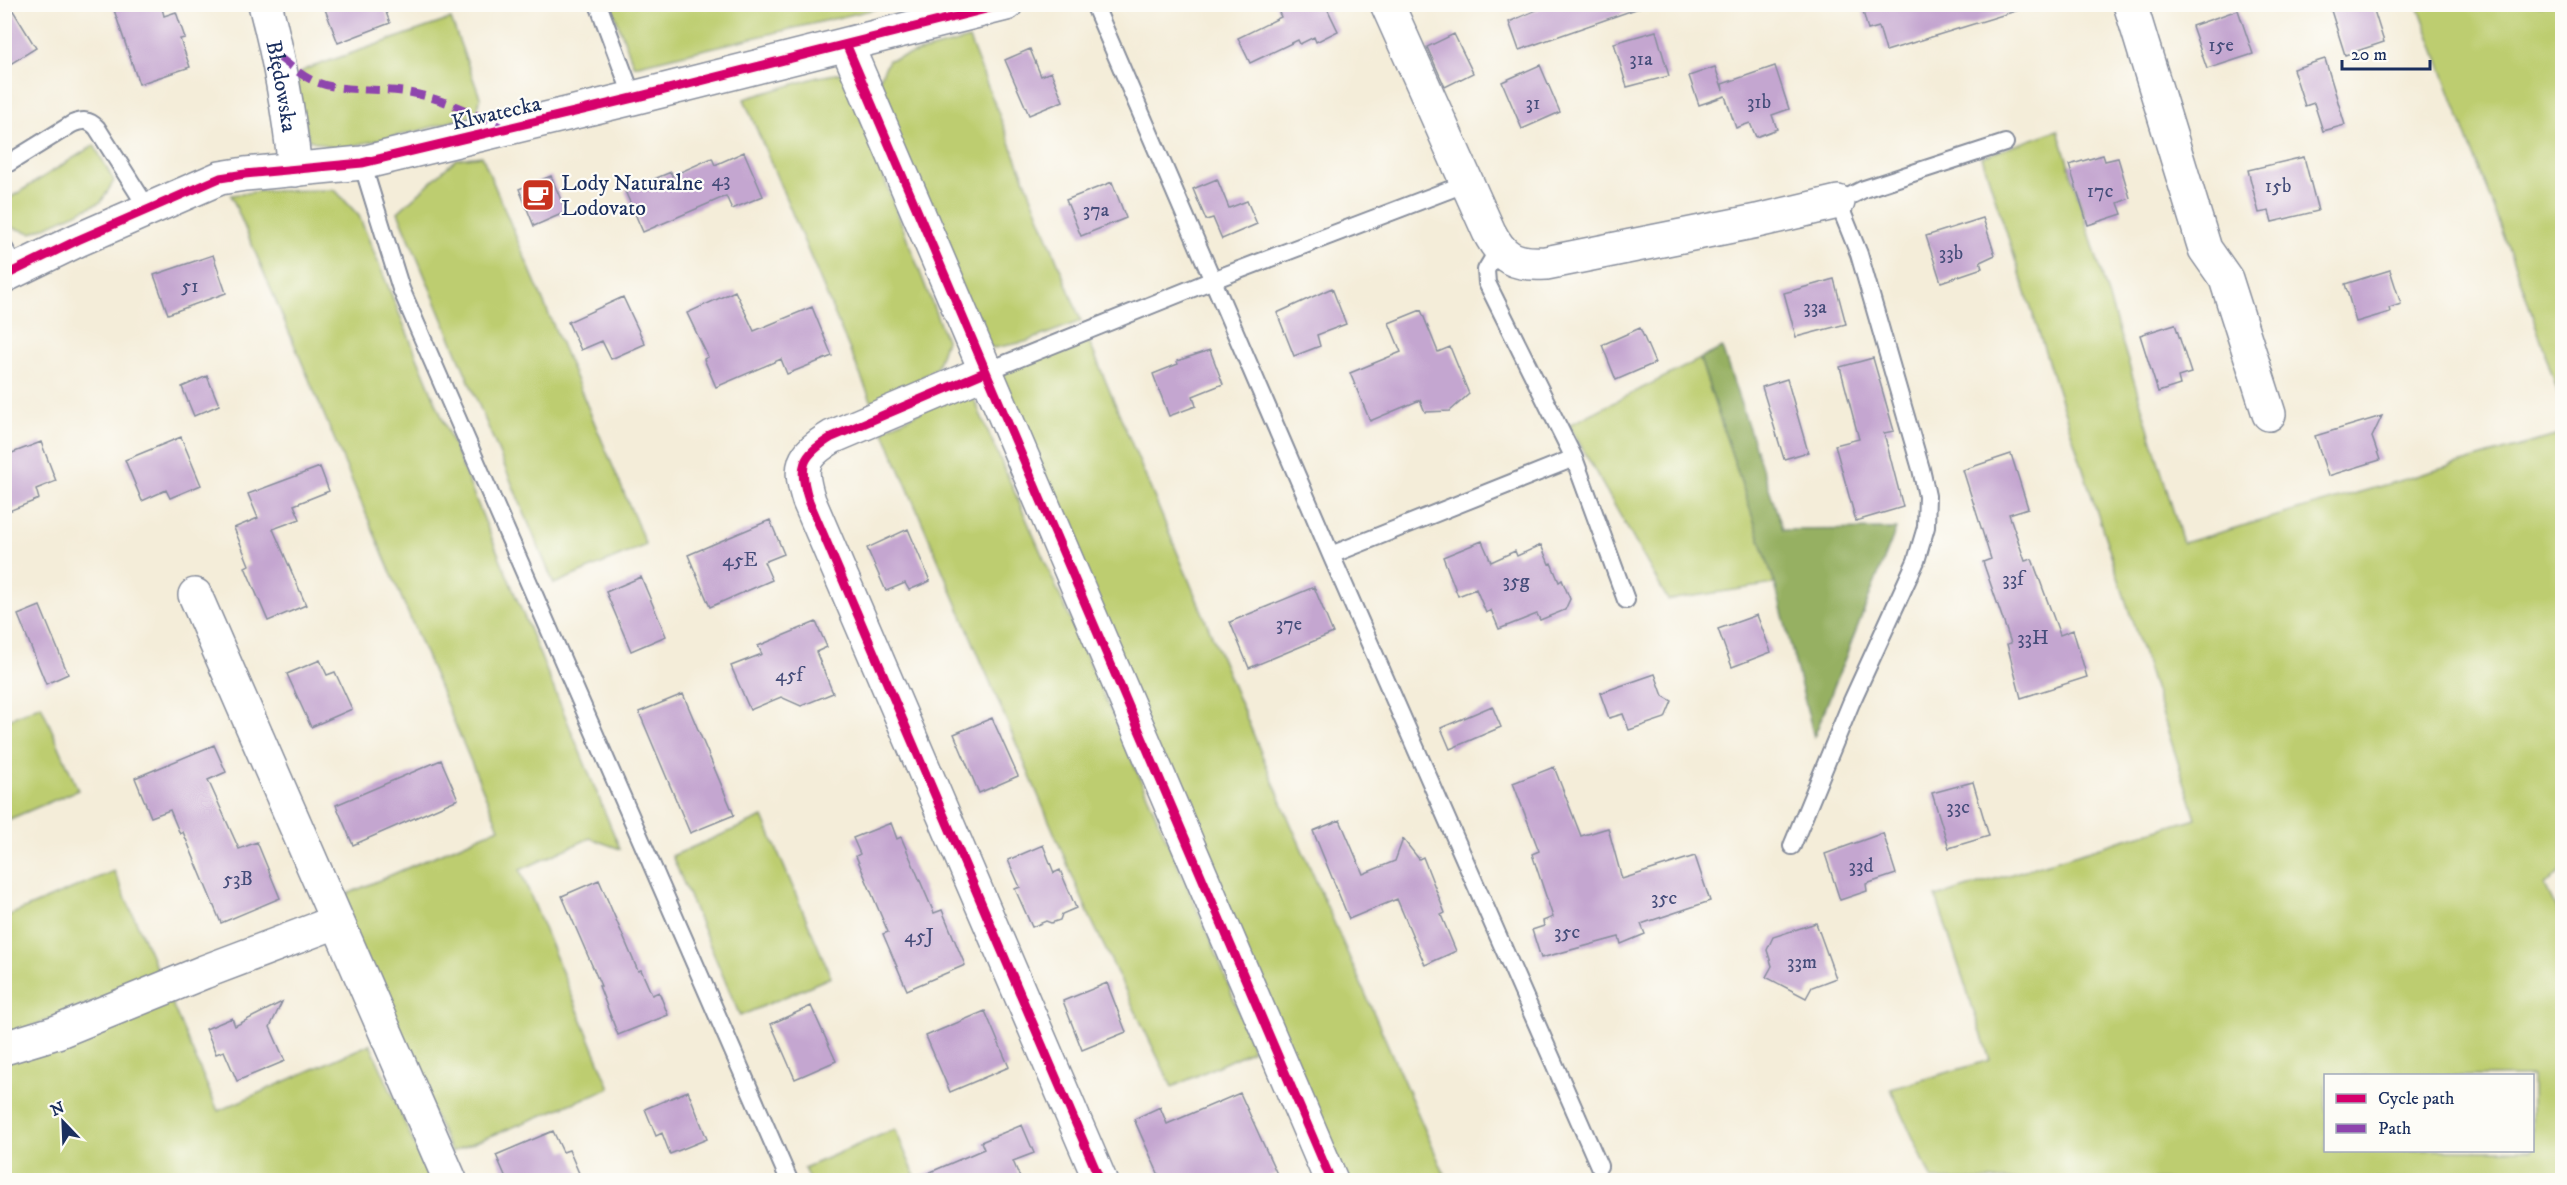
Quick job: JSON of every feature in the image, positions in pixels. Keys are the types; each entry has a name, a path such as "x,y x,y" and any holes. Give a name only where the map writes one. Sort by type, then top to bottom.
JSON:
{"street":[{"name":"Błędowska","path":"266,4 280,58 290,114 295,170"},
{"name":"Klwatecka","path":"9,265 220,178 362,163 847,46 1006,4"},
{"path":"1387,4 1498,250 1513,260 1526,264 1546,263 1838,202"},
{"path":"2130,4 2205,249 2226,279 2269,414"},
{"path":"847,46 1331,1180"},
{"path":"985,372 832,437 813,449 808,456 803,464 803,481 813,512 1100,1180"},
{"path":"195,595 450,1180"},
{"path":"4,1048 57,1032 204,972 336,922"}],"lane":[{"path":"598,4 633,98"},
{"path":"1094,4 1331,555 1599,1166"},
{"path":"4,166 72,124 80,120 87,121 97,128 148,209"},
{"path":"1792,846 1851,703 1916,561 1926,526 1927,496 1921,469 1859,254 1838,202 1864,189 2005,143"},
{"path":"362,163 401,289 789,1180"},
{"path":"985,372 1213,280 1467,183"},
{"path":"1498,250 1486,270 1487,284 1574,458 1626,600"},
{"path":"1331,555 1574,458"}],"green space":[{"path":"611,4 892,5 634,66"},
{"path":"2418,5 2562,5 2562,404 2525,293"},
{"path":"451,19 480,97 477,114 418,131 338,149 309,140 294,78 306,69"},
{"path":"969,39 1081,321 1025,342 994,348 973,339 876,85 889,60"},
{"path":"841,73 854,100 946,340 937,367 892,398 873,405 744,99 818,77"},
{"path":"2058,130 2183,543 2562,434 2562,869 2545,886 2562,921 2562,1180 1932,1180 1891,1089 1990,1060 1936,897 2196,818 1982,157"},
{"path":"94,145 114,181 101,202 32,233 6,226 5,201"},
{"path":"482,156 646,545 554,584 398,212 456,159"},
{"path":"335,190 359,216 620,849 590,838 520,870 610,1088 451,1152 336,899 499,828 231,195 261,191"},
{"path":"1088,339 1290,822 1447,1180 1341,1180 990,373"},
{"path":"1722,348 1783,530 1896,529 1814,737 1775,584 1700,359"},
{"path":"1700,359 1775,584 1668,600 1569,425"},
{"path":"969,388 1215,950 1253,1050 1172,1087 1089,915 883,430"},
{"path":"41,705 78,790 5,821 5,721"},
{"path":"763,817 831,977 740,1016 672,856"},
{"path":"114,871 160,976 5,1037 5,917"},
{"path":"170,999 218,1111 370,1044 430,1180 5,1180 4,1060"},
{"path":"895,1129 917,1180 809,1180 804,1168"}],"building":[{"path":"4,4 9,4 36,48 4,68"},
{"path":"112,4 161,4 164,16 176,12 185,38 180,39 190,67 139,84"},
{"path":"323,4 383,4 390,23 338,43"},
{"path":"1275,4 1325,4 1338,31 1316,42 1314,37 1300,44 1298,40 1250,63 1238,38 1281,17"},
{"path":"1550,4 1639,4 1639,8 1519,50 1509,22"},
{"path":"1872,4 2018,4 2019,10 1886,51 1879,27 1868,30 1862,8"},
{"path":"2329,4 2372,4 2384,42 2345,55"},
{"path":"2238,10 2253,54 2207,69 2192,26"},
{"path":"1656,31 1669,76 1627,87 1614,43"},
{"path":"1454,34 1473,73 1445,87 1427,47"},
{"path":"1030,49 1041,76 1051,72 1063,101 1029,115 1005,60"},
{"path":"2325,59 2345,125 2323,131 2314,103 2305,106 2293,69"},
{"path":"1540,65 1560,112 1522,129 1502,82"},
{"path":"1775,66 1789,109 1772,115 1777,129 1756,137 1750,123 1736,128 1725,96 1699,105 1689,76 1715,67 1723,90 1722,84"},
{"path":"744,152 763,196 732,209 726,196 643,232 625,191 671,172 672,176 712,158 715,165"},
{"path":"2103,155 2105,161 2118,158 2130,198 2118,203 2122,214 2088,225 2069,165"},
{"path":"2304,157 2318,211 2272,222 2269,211 2259,213 2248,170"},
{"path":"551,176 566,212 534,226 519,189"},
{"path":"1217,179 1229,208 1247,201 1257,224 1222,239 1213,218 1206,220 1193,189"},
{"path":"1112,182 1126,218 1081,236 1066,200"},
{"path":"1983,218 1995,255 1980,262 1982,268 1941,282 1926,236"},
{"path":"213,255 226,293 168,314 154,275"},
{"path":"2390,270 2401,304 2389,308 2390,312 2356,322 2345,284"},
{"path":"1834,279 1846,324 1796,337 1784,293"},
{"path":"1332,288 1346,324 1317,335 1320,346 1294,356 1277,313"},
{"path":"735,291 754,331 812,307 832,356 787,374 781,359 716,387 704,359 708,357 687,313"},
{"path":"623,297 645,344 611,359 602,341 581,350 568,322"},
{"path":"1421,310 1438,352 1450,347 1469,394 1450,411 1425,412 1420,400 1370,421 1350,373 1401,352 1389,323"},
{"path":"2175,324 2191,373 2178,377 2180,385 2158,392 2140,335"},
{"path":"1640,328 1655,363 1616,380 1602,345"},
{"path":"1210,350 1223,384 1193,396 1196,406 1169,416 1153,374 1178,364 1177,361"},
{"path":"1873,358 1894,431 1884,433 1903,507 1856,521 1835,445 1859,439 1840,367"},
{"path":"207,376 219,405 194,416 182,387"},
{"path":"1787,379 1808,452 1784,459 1762,387"},
{"path":"2382,416 2372,437 2380,460 2328,476 2315,436"},
{"path":"181,437 201,485 170,498 166,490 142,501 125,460"},
{"path":"41,442 56,481 36,489 39,499 4,513 4,456"},
{"path":"2011,454 2028,508 2009,514 2025,561 2032,559 2060,635 2073,630 2087,677 2021,698 2007,644 2011,643 1983,562 1991,559 1963,470"},
{"path":"320,467 329,491 294,505 300,519 273,529 306,605 268,621 245,567 249,565 234,528 258,518 248,494"},
{"path":"770,520 784,554 764,562 772,580 710,607 688,555"},
{"path":"908,529 930,581 909,590 905,583 886,591 867,548"},
{"path":"1482,541 1491,562 1515,551 1517,556 1541,545 1559,582 1562,580 1570,599 1565,610 1540,620 1537,614 1499,629 1491,610 1486,613 1476,589 1458,596 1443,557"},
{"path":"641,577 666,636 631,651 606,592"},
{"path":"1314,587 1333,633 1249,668 1230,622"},
{"path":"40,606 68,674 46,684 18,615"},
{"path":"1757,615 1771,652 1732,667 1718,629"},
{"path":"816,622 827,647 816,652 833,693 801,706 781,697 750,710 731,666 762,654 758,646"},
{"path":"320,660 327,675 335,672 352,709 311,727 287,674"},
{"path":"1655,674 1663,696 1672,701 1665,718 1629,730 1623,714 1609,718 1600,693"},
{"path":"683,694 734,815 690,833 639,712"},
{"path":"1492,706 1501,727 1450,749 1441,728"},
{"path":"992,718 1018,776 979,793 954,734"},
{"path":"214,745 226,772 208,780 239,849 257,842 280,898 221,923 183,832 180,834 170,810 151,817 135,778"},
{"path":"441,760 458,799 353,845 336,805"},
{"path":"1554,767 1581,836 1608,828 1622,879 1695,856 1710,901 1641,924 1645,934 1621,944 1619,937 1541,958 1532,930 1544,926 1543,921 1553,917 1532,854 1539,851 1513,783"},
{"path":"1973,782 1989,836 1949,848 1932,793"},
{"path":"1340,820 1363,874 1395,861 1403,839 1419,859 1423,857 1445,913 1441,915 1456,951 1425,965 1397,899 1349,919 1313,831"},
{"path":"891,823 897,839 901,837 934,913 942,910 965,965 907,990 883,934 888,932 856,856 860,854 853,838"},
{"path":"1883,833 1896,874 1866,884 1867,891 1840,900 1825,854"},
{"path":"1043,845 1054,873 1060,870 1076,908 1062,914 1060,920 1051,923 1046,921 1032,927 1015,889 1020,887 1008,860"},
{"path":"599,880 638,971 641,970 652,995 659,992 668,1015 618,1035 599,986 601,986 562,896"},
{"path":"1816,923 1836,978 1812,987 1806,998 1766,977 1772,966 1767,950 1773,937"},
{"path":"1107,983 1126,1032 1082,1050 1063,1001"},
{"path":"282,1002 270,1027 285,1061 237,1081 224,1051 216,1054 206,1029 232,1018 235,1026"},
{"path":"811,1006 836,1061 795,1079 771,1024"},
{"path":"985,1011 1009,1067 950,1092 926,1036"},
{"path":"688,1091 707,1139 670,1154 662,1133 656,1136 645,1109"},
{"path":"1240,1093 1277,1174 1262,1180 1161,1180 1134,1119 1160,1107 1167,1124"},
{"path":"1022,1125 1034,1153 1013,1161 1021,1180 912,1180 984,1149 981,1142"},
{"path":"553,1131 563,1152 569,1150 582,1180 507,1180 496,1155"}],"marked path":[{"path":"280,58 303,75 319,83 339,88 406,92 432,98 505,129"}],"cycle path":[{"path":"4,276 78,240 220,178 362,163 633,98 1006,4"},
{"path":"847,46 1331,1180"},
{"path":"985,372 832,437 808,456 803,470 804,479 809,501 1100,1180"}],"place":[{"name":"Lody Naturalne Lodovato","path":"538,195"}]}
